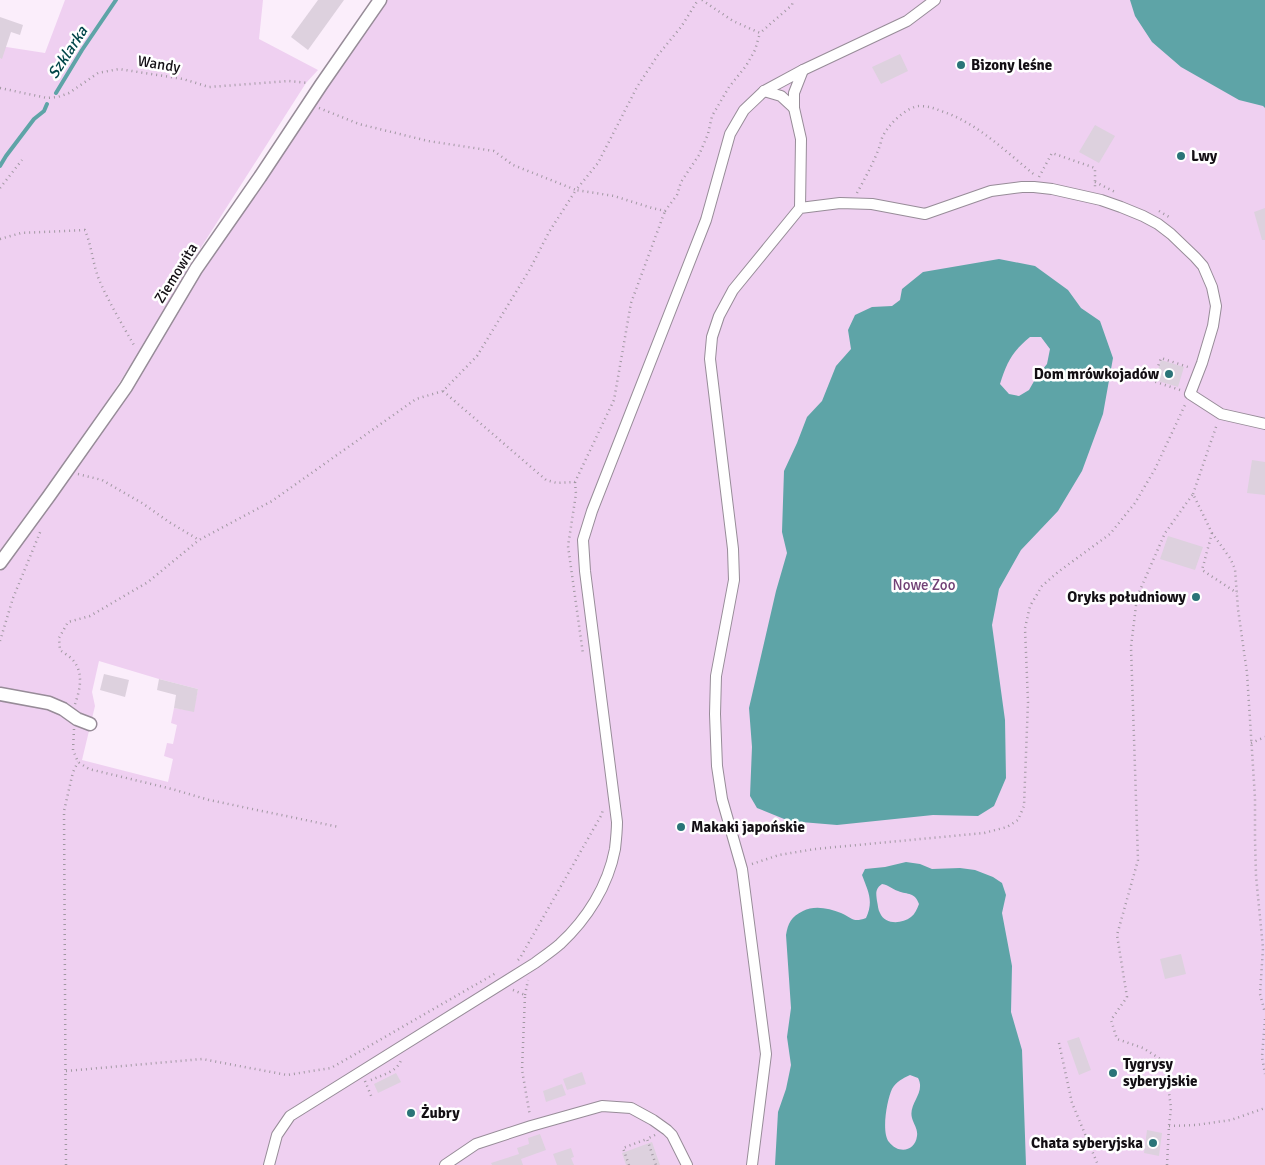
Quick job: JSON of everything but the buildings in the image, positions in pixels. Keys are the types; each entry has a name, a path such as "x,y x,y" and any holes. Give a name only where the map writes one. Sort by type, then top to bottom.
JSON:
{"street":[{"name":"Ziemowita","path":"0,563 126,387 196,269 380,0"},
{"path":"269,1165 277,1135 290,1116 535,963 559,945 581,922 596,899 608,874 615,849 617,822 585,571 583,540 592,511 706,220 730,134 744,110 764,91 803,70 907,21 935,0"},
{"path":"752,1165 766,1054 742,869 722,799 717,766 716,676 734,580 733,549 710,358 712,337 719,316 733,290 800,208 800,139 794,108 794,92 803,70"},
{"path":"764,91 781,96 794,108"},
{"path":"800,208 852,203 872,204 925,214 991,191 1028,187 1052,189 1096,199 1121,207 1158,224 1195,256 1203,266 1212,287 1216,306 1213,326 1190,394 1221,414 1265,424"},
{"path":"0,694 49,703 90,724"},
{"path":"445,1165 476,1144 602,1106 631,1108 653,1120 672,1135 687,1165"}],"path":[{"path":"339,827 209,800 89,769 78,762 73,750 74,717 79,692 80,672 73,661 60,650 59,638 68,622 90,616 148,582 198,540 272,501 416,399 444,391 477,356 526,277 549,232 576,190 598,163 638,87 658,56 682,27 700,0 733,21 760,33"},
{"path":"583,655 568,546 576,494 575,482 614,400 631,303 665,211 699,155 708,134 712,116 729,87 746,66 755,50 760,33 792,5 793,0"},
{"name":"Wandy","path":"0,88 47,98 58,97 69,93 98,73 119,69 183,79 209,87 289,81 321,85"},
{"path":"309,103 323,111 359,124 428,141 494,151 513,165 576,190 614,196 665,211"},
{"path":"852,203 874,160 883,134 909,109 919,106 930,107 965,120 1039,178 1052,153 1095,168 1096,199"},
{"path":"0,188 22,160"},
{"path":"0,239 21,233 85,230 100,280 120,322 142,359"},
{"path":"742,869 755,862 779,855 816,849 984,832 1007,827 1018,820 1024,806 1028,702 1025,628 1030,606 1042,586 1110,534 1135,503 1155,469 1190,394 1153,381 1161,358 1199,371"},
{"path":"444,391 546,480 558,483 575,482"},
{"path":"1167,1165 1171,1108 1165,1062 1143,1048 1118,1039 1111,1020 1126,997 1117,935 1138,860 1131,648 1137,597 1165,534 1193,494 1221,414"},
{"path":"66,472 102,480 142,503 198,540"},
{"path":"1193,494 1212,532 1230,558 1235,569 1247,673 1252,743 1256,876 1263,948 1260,994 1265,1013"},
{"path":"0,641 13,598 41,529"},
{"path":"1212,532 1202,570 1237,593"},
{"path":"1252,743 1265,737"},
{"path":"66,1165 64,811 73,772 78,762"},
{"path":"516,961 520,958 602,814 604,804"},
{"path":"66,1071 202,1059 287,1075 331,1068 500,970"},
{"path":"500,984 525,995 522,1070 532,1126"},
{"path":"1265,1019 1265,1074"},
{"path":"1059,1043 1072,1103 1098,1165"},
{"path":"358,1073 365,1082 372,1098"},
{"path":"1169,1126 1196,1125 1231,1120 1265,1108"},
{"path":"629,1165 623,1148 667,1130"},
{"path":"647,1139 656,1165"}],"green space":[{"path":"65,0 263,0 259,39 318,70 306,83 193,260 148,338 68,463 0,554 0,46 45,53"},
{"name":"Nowe Zoo","path":"384,0 1265,0 1265,1165 0,1165 0,571 30,531 200,271","holes":["99,661 198,689 193,711 174,708 171,723 177,725 173,744 167,743 164,756 173,759 168,782 82,760 95,706 92,692"]}],"water":[{"path":"1130,0 1265,0 1265,108 1239,100 1181,67 1152,42 1135,16"},
{"path":"999,259 1035,266 1068,290 1081,308 1100,321 1113,358 1103,414 1082,471 1058,511 1021,550 999,589 992,625 1005,720 1006,778 994,806 978,816 933,815 837,825 789,821 757,808 750,796 752,747 749,708 776,591 787,553 782,532 784,471 807,417 822,401 836,366 851,349 848,330 855,315 872,307 892,306 900,300 902,289 923,272","holes":["1030,337 1041,337 1050,349 1047,364 1029,390 1019,396 1009,394 1000,384 1011,358"]},
{"path":"906,862 920,864 932,869 960,868 975,870 993,877 1002,883 1006,895 1002,913 1012,966 1011,1012 1022,1050 1026,1165 775,1165 778,1112 786,1089 791,1065 787,1037 791,1008 786,935 788,927 796,916 812,908 832,910 855,920 866,918 870,901 862,875 865,869","holes":["882,884 915,897 919,904 912,916 899,922 886,920 882,917 878,909 876,893","910,1075 918,1078 920,1083 919,1093 911,1113 917,1136 916,1141 910,1148 901,1150 889,1142 885,1131 885,1124 888,1101 892,1089 900,1080"]}],"waterway":[{"name":"Szklarka","path":"56,93 116,0"},
{"name":"Szklarka","path":"0,166 34,119 44,111 47,104"}],"place":[{"name":"Bizony leśne","path":"961,65"},
{"name":"Lwy","path":"1181,156"},
{"name":"Dom mrówkojadów","path":"1169,374"},
{"name":"Oryks południowy","path":"1196,597"},
{"name":"Makaki japońskie","path":"681,827"},
{"name":"Tygrysy syberyjskie","path":"1113,1073"},
{"name":"Żubry","path":"411,1113"},
{"name":"Chata syberyjska","path":"1153,1143"}]}
